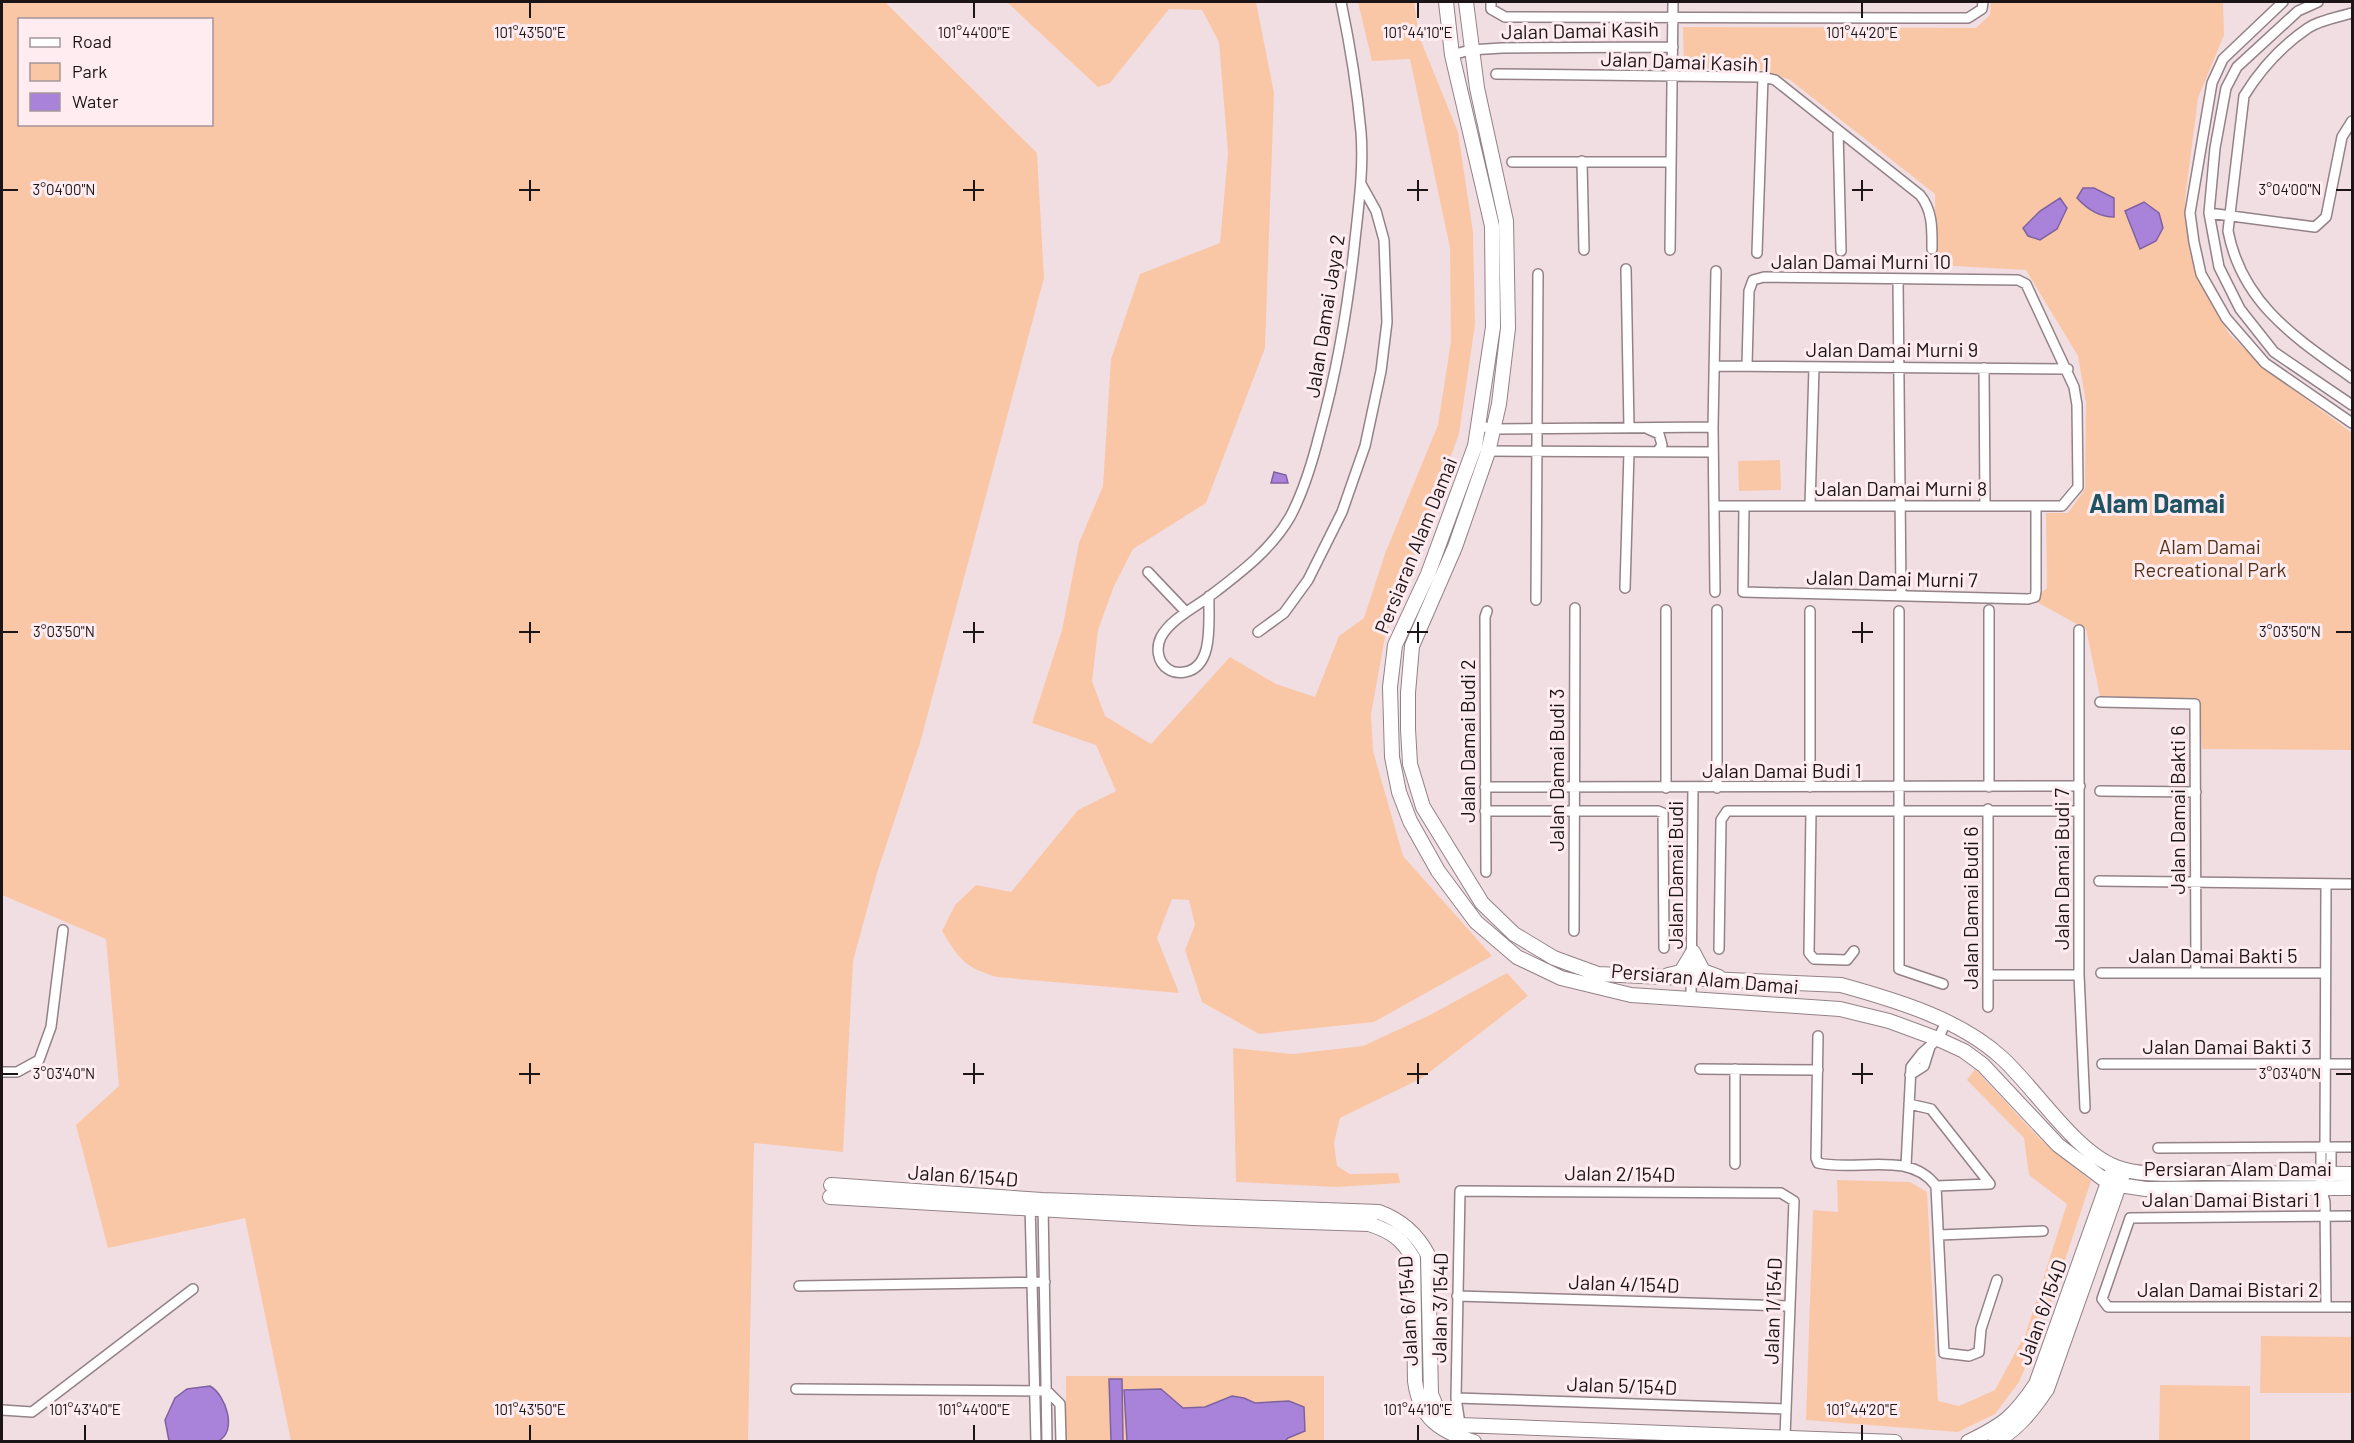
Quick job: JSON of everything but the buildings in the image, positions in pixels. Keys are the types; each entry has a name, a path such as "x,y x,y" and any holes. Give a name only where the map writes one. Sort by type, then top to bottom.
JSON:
{"street":[{"name":"Jalan Damai Jaya 2","path":"1209,596 1204,655 1198,666 1189,672 1169,671 1162,664 1158,644 1162,634 1186,612 1259,556 1278,537 1291,514 1313,460 1337,372 1347,308 1361,184 1361,133 1352,56 1341,2"},
{"name":"Persiaran Alam Damai","path":"1446,2 1452,55 1492,226 1493,327 1480,426 1482,449 1455,547 1412,646 1407,693 1408,729 1410,764 1423,807 1482,903 1514,934 1554,958 1598,974 1841,985 1870,993 1946,1022 1993,1050 2075,1138 2119,1168 2167,1173 2352,1173"},
{"name":"Persiaran Alam Damai","path":"1466,2 1470,50 1506,221 1508,328 1494,429 1482,449 1395,645 1390,687 1389,731 1399,792 1410,821 1438,871 1476,922 1517,957 1561,978 1631,995 1840,1009 1881,1019 1934,1043 1964,1051 1983,1065 2058,1145 2114,1185 2146,1189 2326,1192 2352,1188"},
{"path":"1670,250 1674,75 1673,2"},
{"path":"1491,5 1505,17 1968,18 1982,9 1983,2"},
{"path":"2283,2 2223,59 2212,83 2190,213 2194,242 2201,274 2226,318 2265,363 2352,423"},
{"path":"2318,2 2298,11 2237,67 2226,88 2215,148 2209,213 2219,267 2240,309 2274,352 2352,405"},
{"path":"2352,13 2310,26 2254,79 2244,96 2228,214 2231,249 2246,282 2265,310 2303,343 2352,378"},
{"name":"Jalan Damai Kasih","path":"1452,55 1470,50 1673,47"},
{"name":"Jalan Damai Kasih 1","path":"1496,74 1763,77 1785,86 1927,204 1932,225 1932,249"},
{"path":"1757,253 1763,77"},
{"path":"2209,213 2314,227 2321,223 2326,217 2342,137 2352,121"},
{"path":"1838,130 1841,251"},
{"path":"1582,161 1584,250"},
{"path":"1512,162 1671,162"},
{"path":"1258,632 1284,613 1308,580 1342,512 1365,446 1381,371 1387,322 1384,240 1376,211 1361,184"},
{"path":"1626,269 1629,428"},
{"path":"1715,592 1713,427 1716,366 1716,271"},
{"path":"1536,600 1538,274"},
{"name":"Jalan Damai Murni 10","path":"1747,365 1749,291 1753,280 1764,277 2018,280 2026,284 2068,369"},
{"path":"1898,279 1901,596"},
{"name":"Jalan Damai Murni 9","path":"1716,366 2068,369"},
{"path":"1810,506 1814,367"},
{"path":"1984,368 1985,506"},
{"name":"Jalan Damai Murni 8","path":"1714,506 2062,506 2078,487 2077,405 2068,369"},
{"path":"1480,426 1494,429 1713,427"},
{"path":"1646,428 1659,434 1662,445 1657,452"},
{"path":"1482,449 1537,452 1713,452"},
{"path":"1625,588 1629,452"},
{"name":"Jalan Damai Murni 7","path":"1744,506 1743,592 2028,599 2035,597 2036,506"},
{"path":"1148,572 1186,612"},
{"name":"Jalan Damai Budi 3","path":"1574,931 1575,608"},
{"name":"Jalan Damai Budi","path":"1666,610 1666,788"},
{"path":"1717,610 1717,788"},
{"path":"1989,610 1989,787"},
{"name":"Jalan Damai Budi 2","path":"1486,872 1485,617 1487,611"},
{"path":"1810,611 1810,787"},
{"path":"1899,611 1899,969 1943,984"},
{"name":"Jalan Damai Budi 7","path":"2079,630 2079,975 2085,1108"},
{"name":"Jalan Damai Bakti 6","path":"2100,702 2195,704 2196,973"},
{"path":"1389,731 1408,729"},
{"name":"Jalan Damai Budi 1","path":"1485,787 2080,786"},
{"name":"Jalan Damai Budi","path":"1691,998 1693,788"},
{"path":"2100,791 2196,792"},
{"path":"1719,949 1721,820 1723,813 1728,811 1988,809 2079,811"},
{"name":"Jalan Damai Budi 6","path":"1988,809 1988,1007"},
{"name":"Jalan Damai Budi","path":"1485,811 1658,811 1663,813 1664,948"},
{"path":"1811,811 1809,953 1814,959 1847,960 1854,951"},
{"path":"2099,881 2352,884"},
{"path":"2325,1147 2326,884"},
{"path":"2,1072 17,1072 39,1060 51,1027 63,930"},
{"path":"1662,977 1681,972 1693,952"},
{"path":"1693,952 1703,971 1723,980"},
{"name":"Jalan Damai Bakti 5","path":"2101,974 2325,973"},
{"path":"1988,975 2079,975"},
{"path":"1906,1166 1910,1075 1916,1060 1934,1043 1946,1022"},
{"path":"1818,1036 1816,1158 1818,1163 1906,1166 1927,1175 1936,1186 1944,1353 1969,1356 1979,1352 1981,1329 1997,1280"},
{"name":"Jalan Damai Bakti 3","path":"2102,1064 2352,1065"},
{"path":"1700,1069 1818,1070"},
{"path":"1735,1069 1735,1164"},
{"path":"1909,1104 1931,1109 1990,1184 1936,1186"},
{"path":"2325,1147 2331,1151 2326,1174 2326,1307"},
{"path":"2158,1148 2352,1147"},
{"name":"Jalan 6/154D","path":"1995,1442 2010,1433 2030,1414 2047,1389 2119,1168"},
{"name":"Jalan 6/154D","path":"1968,1442 2003,1424 2021,1406 2036,1384 2114,1185"},
{"name":"Jalan 6/154D","path":"830,1191 1369,1224 1389,1230 1404,1242 1413,1258 1415,1381 1418,1400 1438,1425 1453,1435 1474,1442"},
{"name":"Jalan 2/154D","path":"1460,1191 1781,1193"},
{"name":"Jalan 3/154D","path":"1460,1191 1456,1398 1460,1425"},
{"name":"Jalan 1/154D","path":"1781,1193 1794,1201 1785,1439"},
{"path":"1036,1204 1032,1282 1036,1442"},
{"path":"1036,1204 1044,1282 1047,1442"},
{"name":"Jalan 6/154D","path":"1036,1204 1364,1210 1393,1217 1419,1238 1428,1255 1431,1394 1436,1406 1460,1425"},
{"name":"Jalan Damai Bistari 1","path":"2104,1305 2102,1299 2130,1218 2352,1216"},
{"path":"1939,1235 2043,1232"},
{"path":"799,1286 1044,1282"},
{"path":"2,1410 32,1412 194,1289"},
{"name":"Jalan 4/154D","path":"1457,1296 1790,1306"},
{"name":"Jalan Damai Bistari 2","path":"2104,1305 2108,1307 2352,1307"},
{"path":"796,1389 1047,1390"},
{"path":"1047,1390 1060,1404 1061,1442"},
{"name":"Jalan 5/154D","path":"1456,1398 1786,1409"},
{"path":"1460,1425 1612,1436 1895,1442"},
{"path":"1460,1425 1474,1442"}],"green space":[{"path":"2,2 885,2 1037,153 1044,278 920,743 877,873 853,961 843,1152 754,1143 748,1441 291,1441 245,1218 108,1248 76,1125 119,1086 106,939 2,895"},
{"path":"1007,2 1256,2 1274,93 1265,348 1206,503 1133,549 1114,586 1098,630 1092,681 1105,716 1151,744 1230,657 1276,684 1315,697 1339,636 1364,618 1386,551 1438,425 1451,341 1450,248 1410,59 1372,61 1358,2 1414,2 1419,36 1458,132 1473,232 1475,324 1459,434 1385,637 1371,714 1373,751 1403,856 1492,956 1374,1022 1259,1034 1202,1002 1185,950 1195,925 1189,900 1172,899 1157,938 1179,993 997,977 977,970 964,961 942,931 955,905 976,885 1011,892 1078,810 1116,791 1096,745 1032,723 1062,630 1079,543 1103,486 1111,359 1140,274 1220,243 1228,153 1219,42 1202,10 1169,9 1110,83 1098,87"},
{"name":"Alam Damai Recreational Park","path":"1991,2 2223,2 2224,35 2198,98 2185,199 2195,273 2229,334 2267,370 2352,433 2352,750 2202,749 2199,700 2100,696 2086,629 2033,600 2047,588 2046,513 2068,513 2085,489 2086,403 2078,356 2026,270 1936,265 1935,194 1790,80 1756,68 1684,68 1683,27 1976,28 1990,15"},
{"path":"1780,460 1781,490 1739,491 1738,461"},
{"path":"1507,973 1528,996 1422,1078 1340,1118 1334,1143 1337,1166 1350,1174 1398,1173 1400,1183 1337,1187 1236,1182 1233,1048 1293,1054 1363,1046 1430,1015"},
{"path":"1975,1069 2040,1139 2091,1181 2046,1318 2019,1382 1995,1414 1958,1432 1806,1420 1813,1210 1838,1212 1837,1180 1910,1182 1927,1192 1938,1401 1959,1406 1995,1390 2026,1333 2067,1204 2029,1175 2024,1138 1967,1080"},
{"path":"2261,1336 2352,1337 2352,1393 2260,1393"},
{"path":"1066,1376 1324,1376 1324,1441 1066,1441"},
{"path":"2160,1385 2250,1386 2250,1441 2159,1441"}],"water":[{"path":"2083,188 2094,188 2114,198 2114,217 2099,214 2081,202 2077,198"},
{"path":"2060,198 2067,208 2057,229 2040,240 2028,236 2023,228 2040,211"},
{"path":"2144,202 2159,213 2163,228 2156,241 2140,249 2125,211"},
{"path":"1274,472 1286,475 1288,483 1271,483"},
{"path":"1109,1379 1122,1379 1123,1441 1111,1441"},
{"path":"210,1386 221,1397 228,1414 227,1430 224,1436 218,1441 169,1441 165,1420 175,1398 187,1389"},
{"path":"1161,1389 1183,1408 1205,1407 1232,1396 1255,1403 1289,1401 1304,1407 1305,1431 1285,1441 1127,1441 1124,1390"}],"district":[{"name":"Alam Damai","path":"2157,502"}]}
